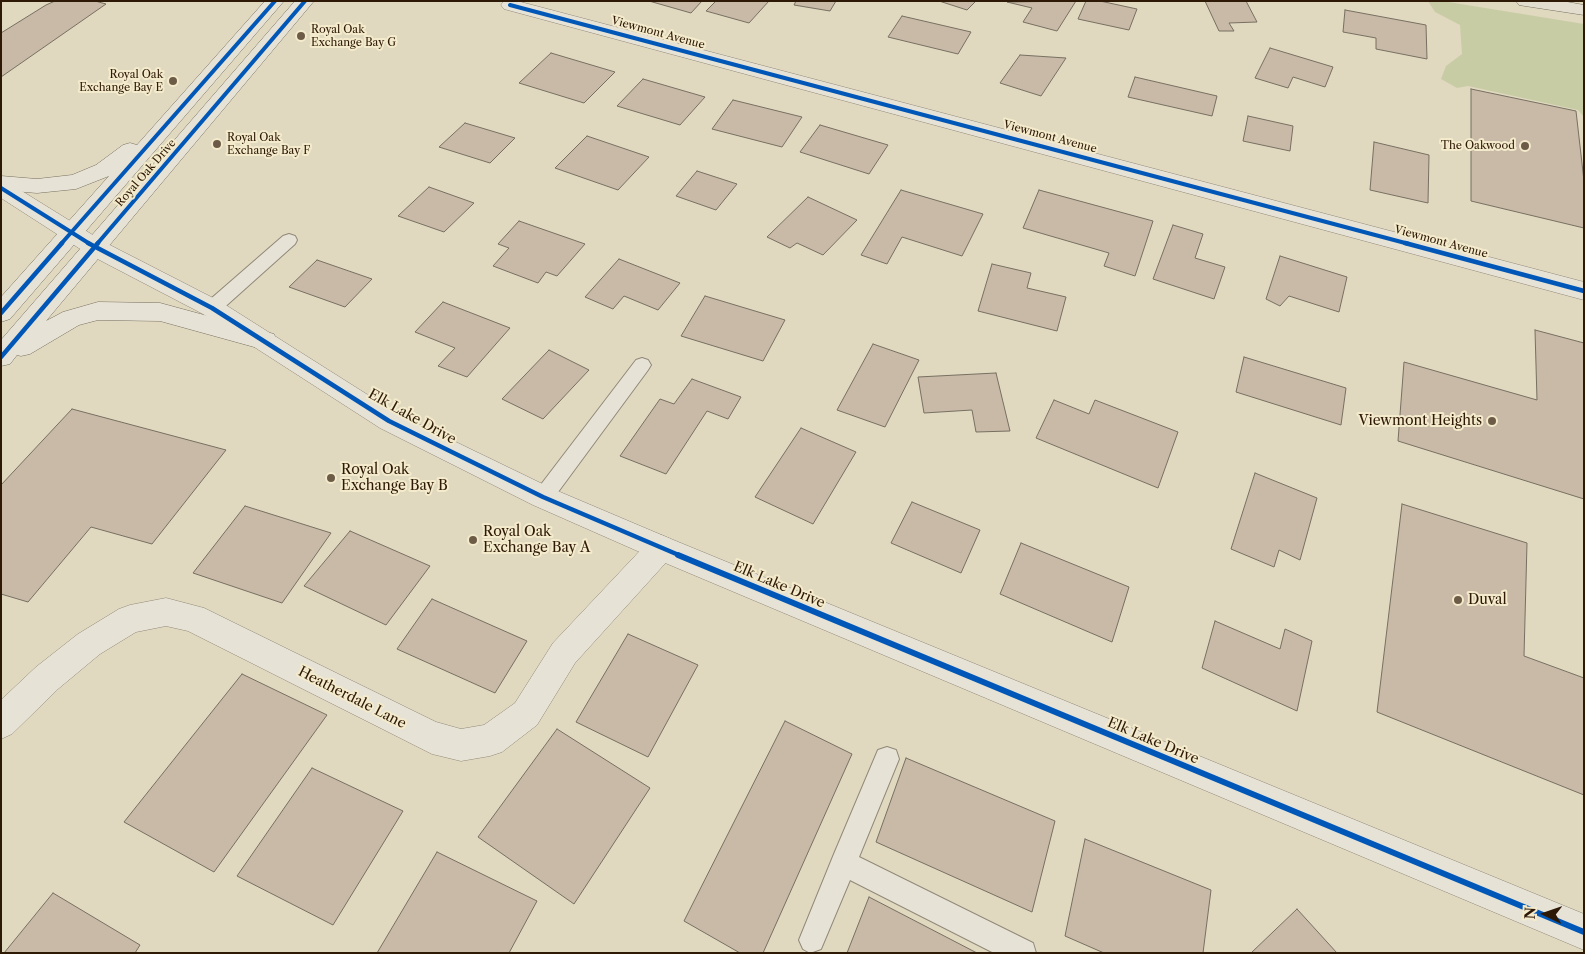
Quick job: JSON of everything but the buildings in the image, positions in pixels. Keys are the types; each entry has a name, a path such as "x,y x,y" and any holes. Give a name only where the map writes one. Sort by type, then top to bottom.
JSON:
{"highway":[{"path":"1524,1 1584,10"}],"street":[{"name":"Royal Oak Drive","path":"1,313 275,1"},
{"name":"Royal Oak Drive","path":"1,357 305,1"},
{"name":"Viewmont Avenue","path":"510,5 1584,291"},
{"path":"1,183 37,186 76,182 104,170 175,116"},
{"name":"Elk Lake Drive","path":"1,188 96,248 212,308 265,340 389,421 544,497 661,548 1584,932"},
{"path":"1,362 34,338 72,318 98,311 160,312 265,340"},
{"name":"Heatherdale Lane","path":"1,723 47,678 88,644 130,619 166,612 193,618 432,738 461,745 490,740 526,714 564,653 661,548"}],"lane":[{"path":"212,308 289,240"},
{"path":"544,497 642,365"},
{"path":"812,940 887,758"},
{"path":"843,862 1023,953"}],"green space":[{"path":"1428,1 1442,1 1584,24 1584,117 1578,110 1468,86 1457,88 1441,79 1446,66 1462,54 1460,25 1435,12"}],"cycle path":[{"path":"1,313 275,1"},
{"path":"1,357 305,1"},
{"path":"510,5 1584,291"},
{"path":"1,188 96,248 212,308 389,421 543,497 661,548 1584,932"}],"place":[{"name":"Royal Oak Exchange Bay G","path":"301,36"},
{"name":"Royal Oak Exchange Bay E","path":"173,81"},
{"name":"Royal Oak Exchange Bay F","path":"217,144"},
{"name":"The Oakwood","path":"1525,146"},
{"name":"Viewmont Heights","path":"1492,421"},
{"name":"Royal Oak Exchange Bay B","path":"331,478"},
{"name":"Royal Oak Exchange Bay A","path":"473,540"},
{"name":"Duval","path":"1458,600"}]}
